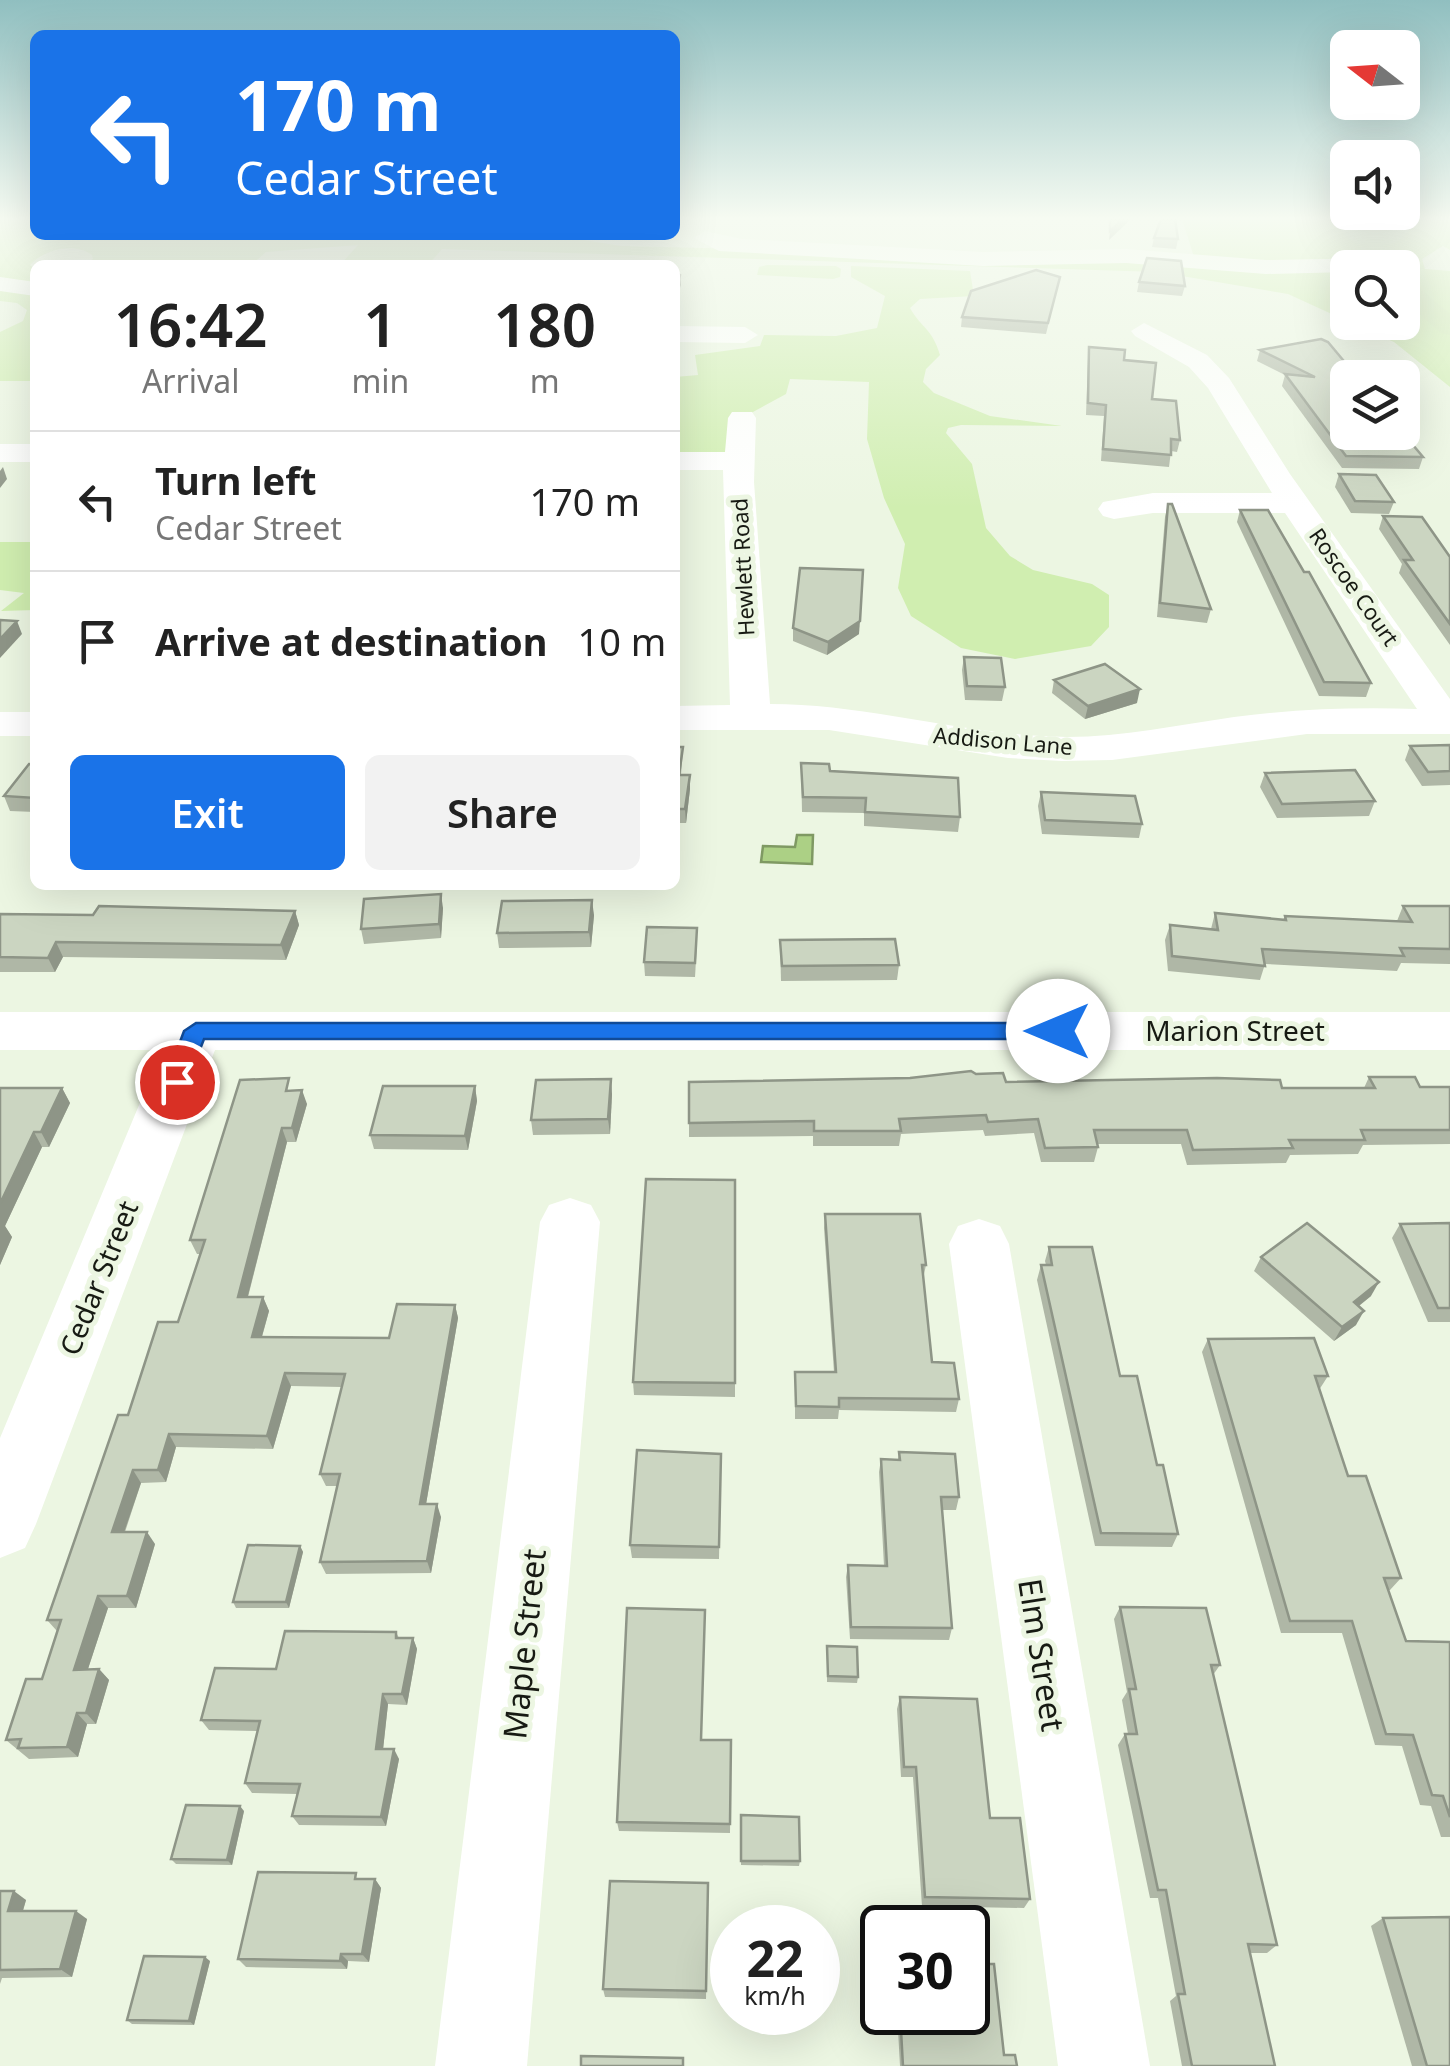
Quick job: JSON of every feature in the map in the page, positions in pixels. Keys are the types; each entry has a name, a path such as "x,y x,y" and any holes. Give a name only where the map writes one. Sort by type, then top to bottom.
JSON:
{"street":[{"path":"1131,322 1190,356 1212,376 1295,503"},
{"path":"680,334 745,335"},
{"name":"Hewlett Road","path":"742,418 738,462 750,717"},
{"path":"0,453 30,454"},
{"path":"680,460 738,462"},
{"name":"Roscoe Court","path":"1114,510 1153,503 1295,503 1448,722"},
{"name":"Addison Lane","path":"680,718 851,720 966,741 1063,749 1132,746 1314,721 1448,722"},
{"path":"0,724 30,724"},
{"name":"Marion Street","path":"0,1031 1450,1031"},
{"name":"Cedar Street","path":"0,1524 196,1031"},
{"name":"Maple Street","path":"481,2066 570,1222"},
{"name":"Elm Street","path":"979,1244 1104,2066"}],"shaded area":[{"path":"30,315 30,381 0,381 0,332"},
{"path":"880,315 916,315 934,339 940,355 926,369 923,382 934,393 990,416 1062,426 961,425 948,428 946,433 972,464 986,528 1010,556 1033,570 1092,584 1109,595 1109,627 1091,646 1015,659 961,648 911,616 898,588 905,544 884,498 867,439 869,382 790,379 786,394 742,418 739,461 680,461 680,377 698,375 695,355 760,346 764,335 836,336 877,328"},
{"path":"1420,315 1450,315 1450,387 1420,360 1389,340 1420,340"},
{"path":"0,542 30,542 30,610 1,611 24,593 0,590"},
{"path":"797,835 813,835 812,864 761,862 763,846 795,847"}],"building":[{"path":"963,315 1050,315 1048,323"},
{"path":"1321,339 1343,360 1330,360 1330,434 1285,374 1315,377 1260,350"},
{"path":"1089,347 1125,350 1124,360 1156,363 1152,399 1176,401 1180,440 1171,439 1171,455 1103,449 1106,405 1088,403"},
{"path":"1342,450 1417,450 1423,457 1346,456"},
{"path":"1339,474 1376,475 1394,502 1355,501"},
{"path":"1168,504 1172,504 1211,609 1160,603"},
{"path":"1240,510 1268,510 1304,572 1309,572 1371,683 1324,682"},
{"path":"1383,516 1422,517 1450,557 1450,624 1404,560 1413,560"},
{"path":"800,568 863,570 860,621 828,642 793,628"},
{"path":"0,620 17,621 0,639"},
{"path":"964,657 1001,658 1005,687 967,686"},
{"path":"1105,664 1140,689 1088,706 1054,680"},
{"path":"1450,745 1450,771 1428,772 1410,746"},
{"path":"801,763 829,764 830,771 958,778 960,817 865,812 866,798 803,797"},
{"path":"29,764 30,764 30,798 4,796"},
{"path":"1355,770 1375,801 1282,804 1265,773"},
{"path":"680,775 690,775 685,809 680,809"},
{"path":"1041,792 1135,796 1142,824 1045,820"},
{"path":"441,894 439,924 361,929 364,899"},
{"path":"592,900 589,932 497,933 502,901"},
{"path":"99,906 295,911 281,945 56,942 48,958 0,957 0,914 93,915"},
{"path":"1403,906 1450,906 1450,949 1400,948 1404,956 1262,949 1265,966 1172,956 1170,925 1218,930 1215,913 1286,920 1285,916 1412,922"},
{"path":"647,927 697,928 695,963 644,962"},
{"path":"895,939 899,965 782,966 780,940"},
{"path":"971,1071 1003,1073 1006,1082 1217,1078 1280,1080 1282,1088 1375,1088 1369,1077 1415,1077 1420,1087 1450,1087 1450,1130 1361,1130 1365,1140 1289,1140 1293,1148 1193,1150 1187,1130 1094,1130 1098,1147 1045,1148 1038,1119 988,1122 986,1115 899,1119 901,1131 814,1131 814,1121 689,1123 689,1082 910,1078"},
{"path":"289,1078 286,1091 302,1090 292,1128 282,1128 238,1297 263,1297 252,1337 389,1338 397,1304 455,1305 420,1504 437,1504 427,1561 320,1562 340,1474 320,1474 345,1374 285,1373 267,1436 169,1434 158,1470 133,1470 112,1532 147,1532 127,1596 98,1596 74,1670 99,1669 86,1713 77,1713 67,1747 18,1748 21,1739 6,1740 26,1679 42,1679 61,1620 47,1620 118,1415 128,1415 158,1322 178,1322 205,1240 190,1240 240,1080"},
{"path":"611,1079 608,1119 531,1120 536,1080"},
{"path":"383,1086 475,1086 465,1136 370,1135"},
{"path":"0,1088 62,1088 41,1132 34,1132 0,1204"},
{"path":"646,1179 735,1180 735,1383 633,1382"},
{"path":"825,1214 920,1214 932,1362 954,1363 959,1399 839,1398 839,1407 796,1406 795,1372 836,1372"},
{"path":"1307,1223 1379,1282 1354,1302 1364,1311 1342,1327 1261,1257"},
{"path":"1450,1223 1450,1308 1438,1308 1400,1224"},
{"path":"1049,1247 1092,1247 1120,1376 1137,1376 1178,1534 1101,1533 1041,1265 1052,1265"},
{"path":"1314,1338 1328,1376 1315,1376 1348,1476 1366,1476 1401,1578 1384,1578 1406,1641 1450,1642 1450,1817 1443,1796 1432,1795 1413,1735 1386,1734 1352,1621 1290,1621 1208,1339"},
{"path":"637,1450 721,1454 719,1547 630,1545"},
{"path":"899,1452 955,1454 959,1497 941,1497 952,1628 851,1627 848,1565 887,1566 881,1459 900,1460"},
{"path":"248,1545 300,1546 286,1602 233,1602"},
{"path":"1120,1607 1206,1608 1220,1665 1211,1665 1277,1945 1248,1944 1275,2066 1192,2066 1178,1994 1185,1994 1166,1890 1158,1890 1125,1734 1137,1734 1129,1689 1136,1689"},
{"path":"627,1608 705,1610 701,1740 731,1740 730,1824 617,1822"},
{"path":"285,1631 396,1632 396,1638 413,1638 402,1694 383,1694 376,1749 394,1749 381,1817 292,1816 300,1784 245,1783 260,1721 201,1720 215,1668 276,1669"},
{"path":"827,1646 857,1647 858,1677 828,1676"},
{"path":"900,1697 977,1699 990,1818 1020,1818 1030,1899 925,1897 916,1767 904,1767"},
{"path":"186,1805 240,1806 227,1860 171,1859"},
{"path":"741,1815 799,1817 800,1861 741,1861"},
{"path":"258,1872 356,1873 355,1879 375,1879 362,1954 341,1954 340,1961 238,1959"},
{"path":"610,1881 708,1883 706,1991 603,1989"},
{"path":"0,1891 14,1891 8,1911 76,1911 60,1969 0,1970"},
{"path":"1450,1917 1450,2066 1427,2066 1383,1918"},
{"path":"144,1956 205,1957 189,2021 127,2020"},
{"path":"990,1964 994,1964 1004,2055 1015,2055 1017,2066 903,2066 901,2035 990,2035"},
{"path":"581,2056 683,2058 683,2066 581,2066"}],"route":[{"path":"177,1082 196,1031 1058,1031"}]}
